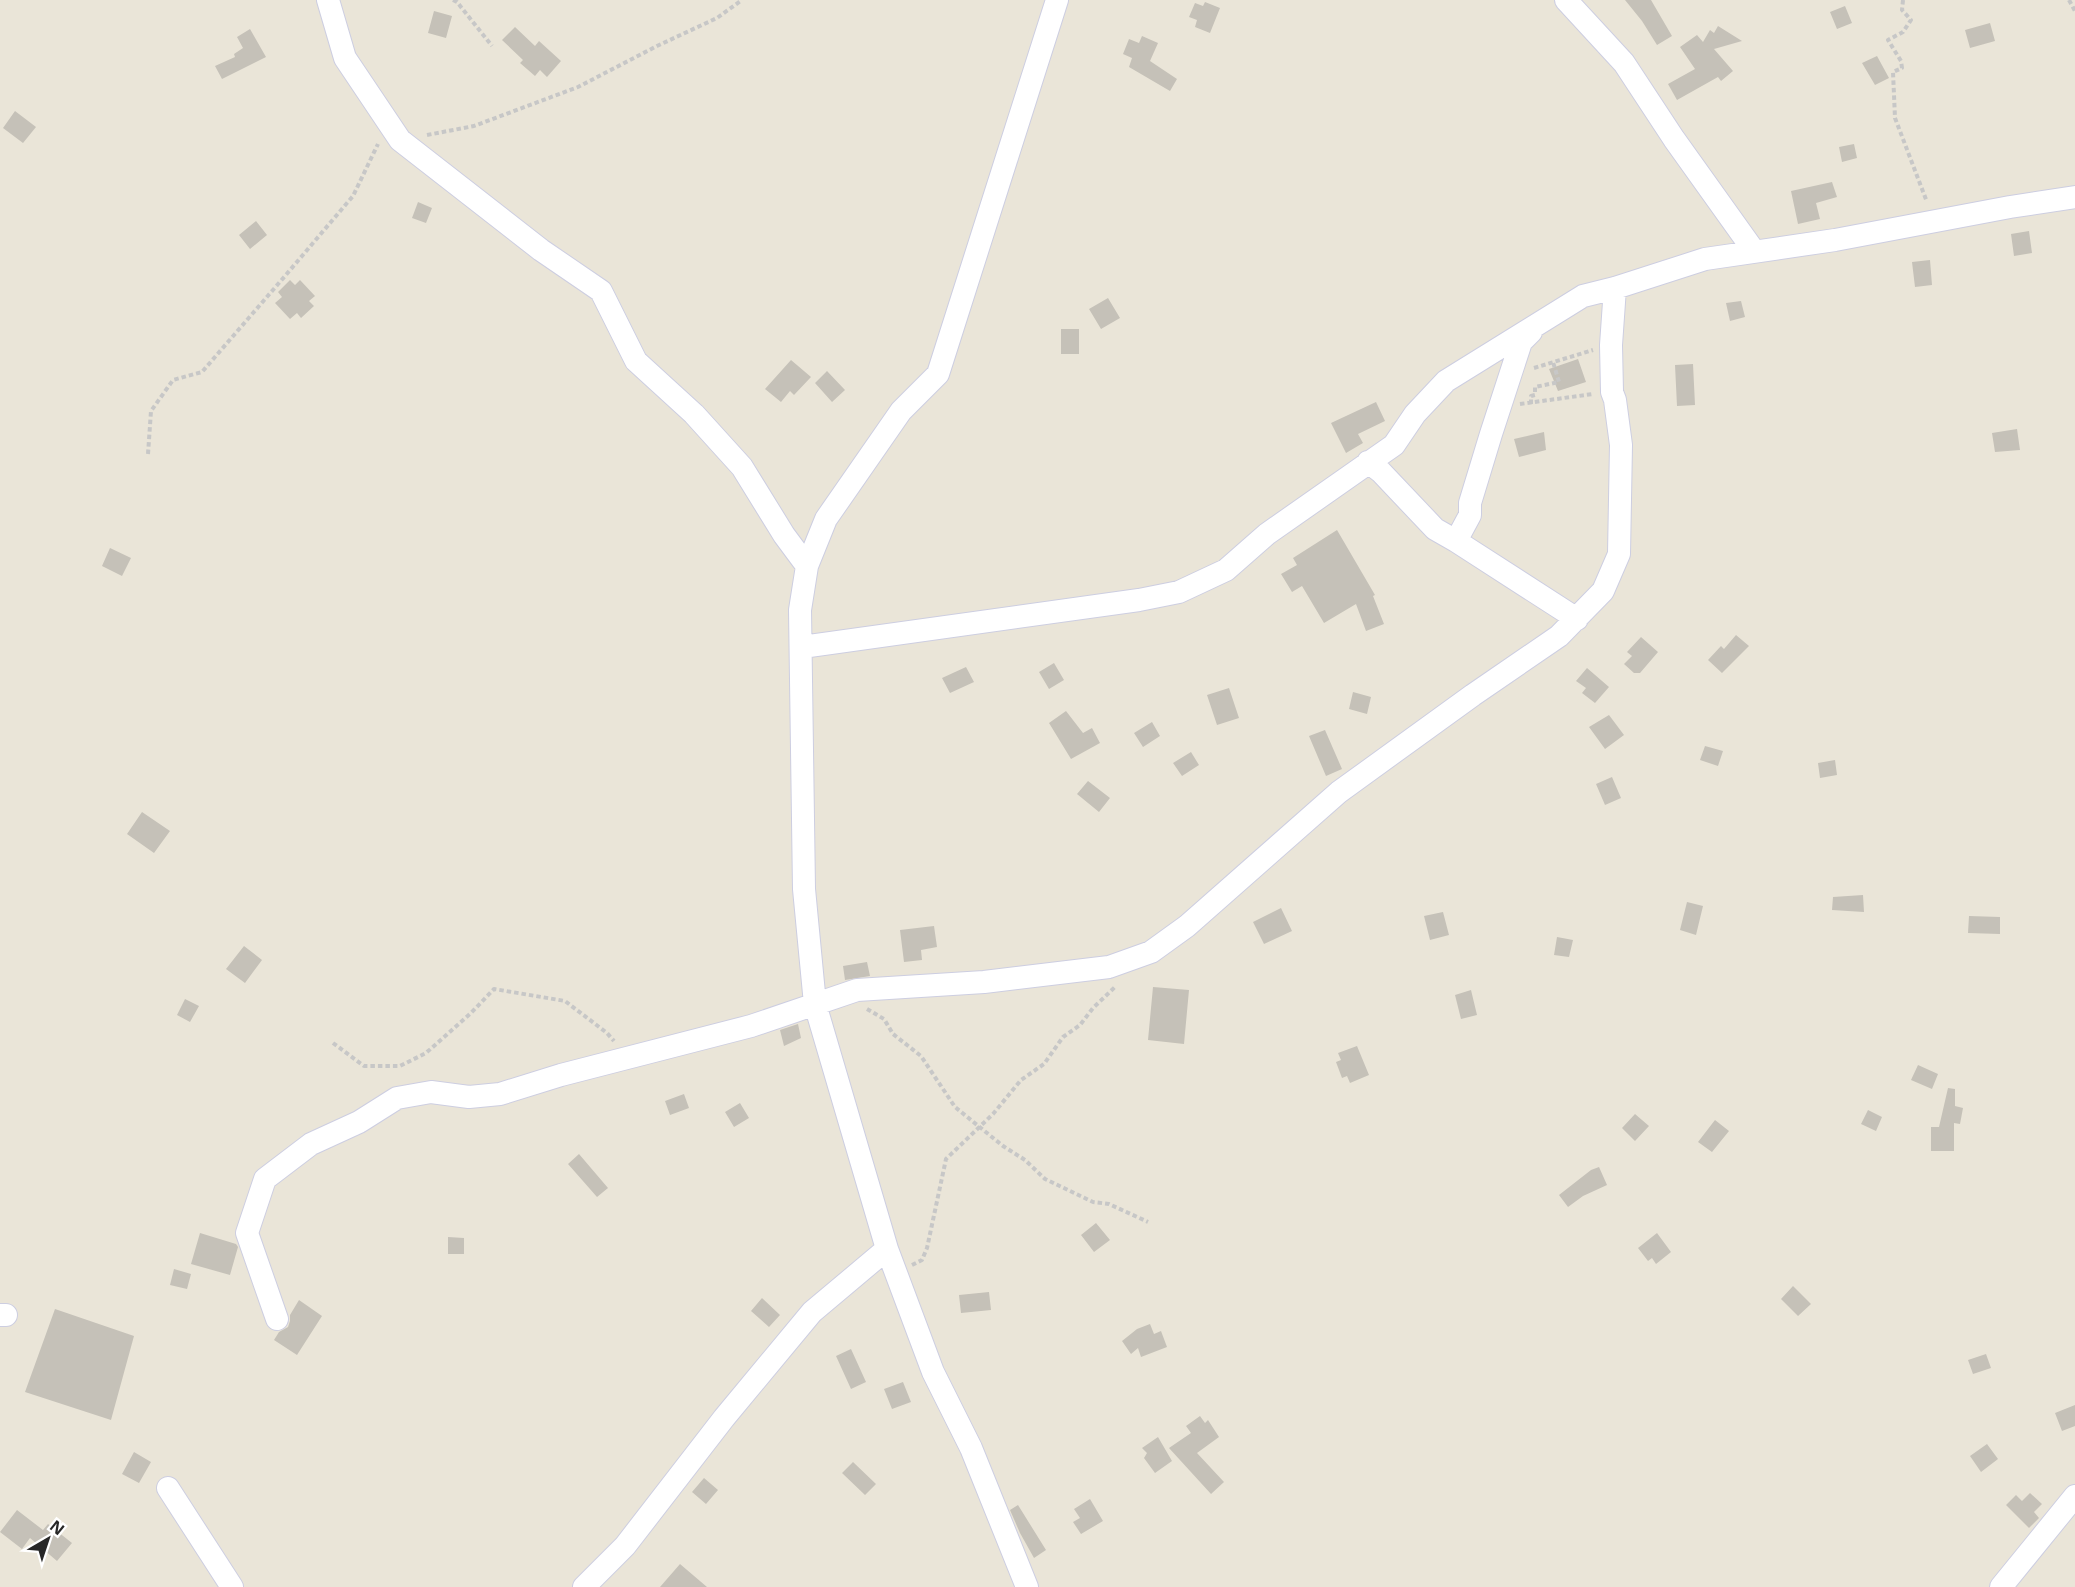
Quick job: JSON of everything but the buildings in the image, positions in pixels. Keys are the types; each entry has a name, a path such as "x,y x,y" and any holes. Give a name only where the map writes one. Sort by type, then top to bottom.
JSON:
{"street":[{"path":"328,0 345,58 394,131 541,250 601,291 636,361 694,414 742,466 784,536 807,566"},
{"path":"1027,1587 971,1448 933,1372 887,1249 815,1004 804,889 800,610 807,566 826,519 901,411 938,374 1057,0"},
{"path":"1566,0 1624,63 1674,139 1754,251"},
{"path":"802,647 1139,600 1179,592 1226,570 1267,534 1394,445 1415,414 1446,381 1583,296 1705,259 1835,240 2075,197"},
{"path":"277,1319 247,1233 265,1179 311,1144 359,1122 397,1098 431,1092 469,1097 500,1094 561,1075 751,1026 857,990 984,982 1109,967 1151,952 1187,926 1339,792 1559,636 1603,591 1619,554 1621,445 1612,392 1611,345 1615,288"},
{"path":"1456,541 1470,515 1470,503 1521,342 1539,324"},
{"path":"1368,462 1381,471 1435,530 1456,541 1577,619"},
{"path":"584,1587 625,1546 724,1418 812,1312 887,1249"},
{"path":"168,1488 232,1587"},
{"path":"2001,1587 2075,1496"}],"path":[{"path":"453,0 492,45"},
{"path":"148,454 151,411 173,380 202,372 353,196 394,131 474,126 578,87 717,18 742,0"},
{"path":"1903,0 1902,10 1911,20 1903,32 1888,40 1901,61 1902,68 1893,72 1894,118 1936,221"},
{"path":"2069,0 2075,11"},
{"path":"1510,375 1611,345"},
{"path":"1531,404 1531,396 1536,395 1535,387 1559,382 1553,362"},
{"path":"1500,406 1531,404 1612,392"},
{"path":"896,1273 922,1260 927,1248 946,1159 993,1114 1021,1080 1044,1064 1063,1037 1080,1025 1093,1008 1126,978 1125,961"},
{"path":"333,1043 364,1066 400,1066 426,1053 494,989 565,1001 607,1033 629,1059"},
{"path":"848,993 869,1012 884,1019 893,1034 921,1056 956,1107 1003,1146 1025,1160 1045,1179 1094,1202 1108,1204 1148,1222"}]}
